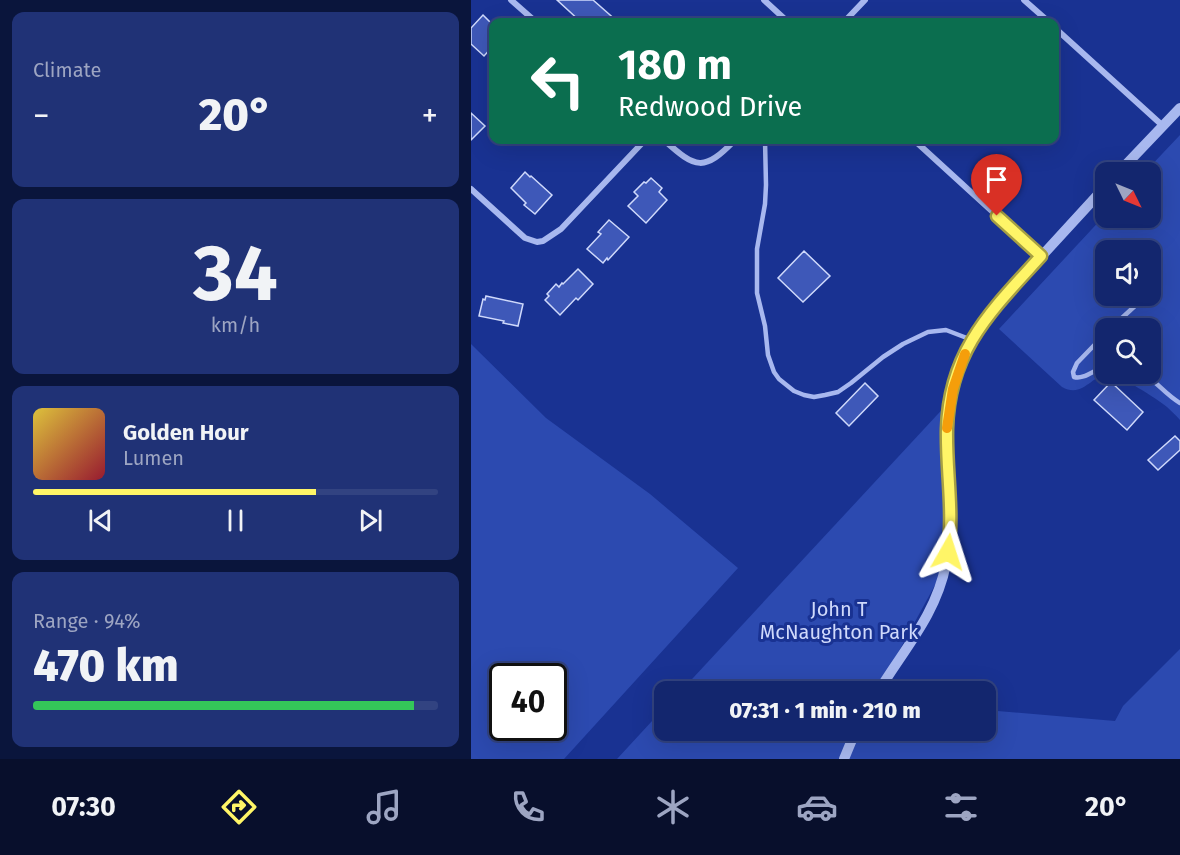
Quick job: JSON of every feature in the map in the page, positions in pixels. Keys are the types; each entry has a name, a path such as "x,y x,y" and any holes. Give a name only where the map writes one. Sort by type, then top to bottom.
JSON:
{"street":[{"path":"511,0 531,18"},
{"path":"764,0 784,18"},
{"path":"848,18 865,0"},
{"path":"1024,0 1044,18"},
{"path":"1059,32 1163,126"},
{"path":"1129,162 1180,108"},
{"path":"471,189 525,238 537,242 543,241 561,229 641,144"},
{"path":"669,144 682,155 702,164 717,157 731,144"},
{"path":"918,144 1041,256"},
{"path":"885,681 920,630 942,580 951,523 947,428 950,402 959,366 981,325 995,307 1095,198"},
{"path":"844,759 851,741"}],"lane":[{"path":"765,144 765,204 757,249 757,293 771,365 785,385 804,395 815,397 838,392 883,357 928,332 947,330 972,340"},
{"path":"1122,318 1135,306"},
{"path":"1095,344 1077,363 1073,372 1074,377 1081,378 1095,370"},
{"path":"1157,384 1180,403"}],"green space":[{"path":"1180,135 1180,420 1167,407 1132,384 1161,384 1161,318 1095,318 1095,379 1076,390 1062,387 999,329 1095,226 1095,228 1161,228 1161,162 1154,162"},
{"path":"471,344 546,418 650,494 738,568 564,759 471,759"},
{"name":"John T McNaughton Park","path":"950,401 946,565 882,681 690,681"},
{"path":"1180,649 1180,759 617,759 654,719 654,741 996,741 996,711 1115,721 1123,706"}],"building":[{"path":"557,0 593,0 613,18 577,18"},
{"path":"483,15 489,21 489,50 484,56 471,44 471,28"},
{"path":"471,113 485,126 471,140"},
{"path":"525,172 552,195 535,214 524,205 526,203 511,188"},
{"path":"651,178 662,188 659,192 667,200 646,223 628,206 638,196 634,192"},
{"path":"609,220 629,237 603,263 587,249 601,234 598,232"},
{"path":"804,251 830,276 803,302 778,278"},
{"path":"578,269 593,284 560,315 545,300 549,296 547,294 556,284 559,287 563,284"},
{"path":"486,296 523,304 518,326 479,316 483,299 485,300"},
{"path":"865,383 878,396 849,426 836,413"},
{"path":"1109,384 1113,384 1143,412 1127,430 1094,400"},
{"path":"1175,436 1180,441 1180,450 1158,470 1148,460"}],"slow traffic":[{"path":"947,428 953,389 965,354"}],"route":[{"path":"948,552 951,508 947,428 950,402 959,366 981,325 1041,256 997,216"}]}
